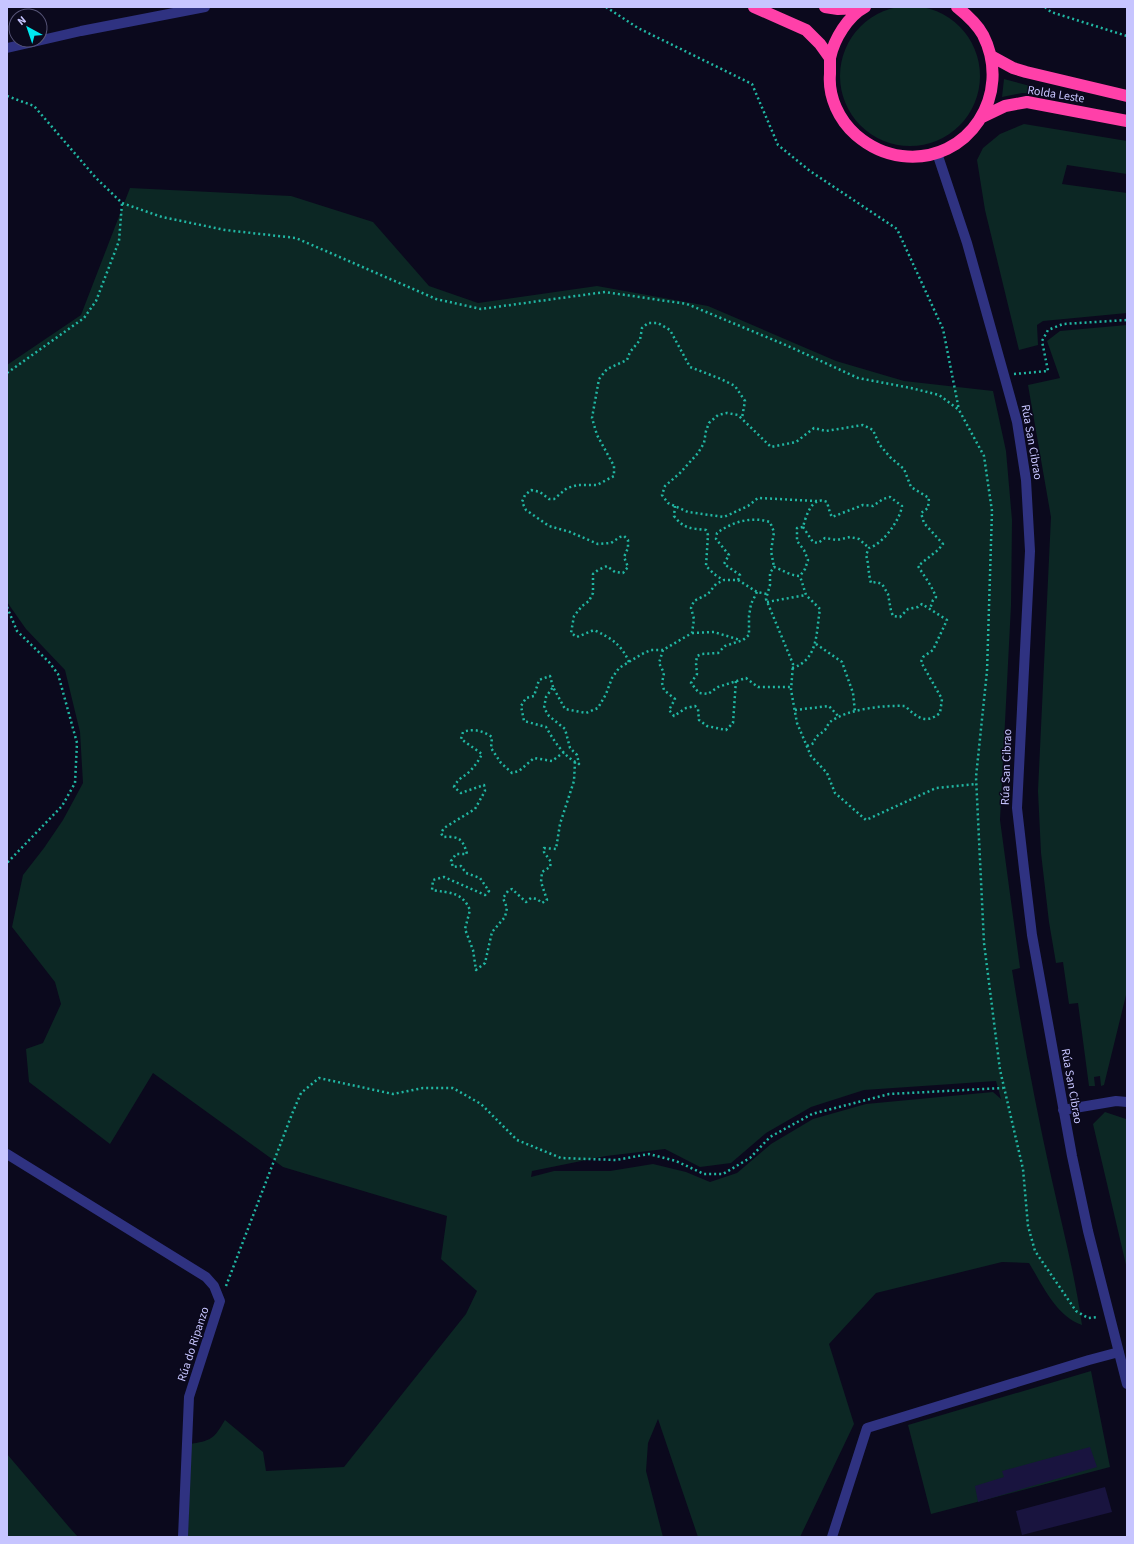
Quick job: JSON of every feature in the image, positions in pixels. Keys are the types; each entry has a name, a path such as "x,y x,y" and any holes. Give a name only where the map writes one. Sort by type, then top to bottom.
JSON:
{"highway":[{"path":"754,7 806,30 820,44 830,58"},
{"name":"Rolda Leste","path":"825,7 838,9 864,8"},
{"name":"Rolda Leste","path":"864,8 848,22 837,39 830,58 829,83 835,106 848,128 866,144 888,154 913,157 937,153 955,145 970,132 982,117 990,98 993,77 991,56 983,35 969,16 957,7"},
{"name":"Rolda Leste","path":"991,56 1013,68 1026,72 1127,96"},
{"name":"Rolda Leste","path":"982,117 1005,106 1027,102 1127,121"}],"street":[{"path":"7,48 205,7"},
{"name":"Rúa San Cibrao","path":"937,153 967,242 1004,375 1016,422 1026,480 1030,550 1017,808 1032,936 1063,1110 1088,1231 1127,1384"},
{"path":"1063,1110 1116,1101 1127,1102"},
{"name":"Rúa do Ripanzo","path":"7,1154 206,1277 214,1286 220,1301 189,1397 183,1537"},
{"path":"832,1537 866,1428 1119,1352"}],"path":[{"path":"606,7 638,28 752,84 778,145 810,171 897,229 943,329 959,410 984,456 992,511 987,671 976,784 984,943 1003,1088 1023,1169 1028,1226 1035,1251 1076,1311 1088,1318 1110,1315"},
{"path":"1045,7 1050,12 1127,36"},
{"path":"7,96 34,106 96,178 122,203 162,217 225,230 296,238 436,299 481,309 605,292 687,304 788,346 858,378 939,395 959,410"},
{"path":"7,373 84,318 96,301 119,241 122,203"},
{"path":"1004,375 1048,371 1042,340 1048,330 1063,324 1127,320"},
{"path":"629,662 619,645 594,630 577,637 571,633 574,616 582,606 589,601 593,593 593,574 607,566 615,572 623,573 628,567 624,557 628,548 628,540 624,536 611,543 598,544 570,532 549,526 526,510 522,502 525,495 531,490 540,492 549,499 554,499 567,488 578,485 597,485 614,476 614,466 597,435 592,418 599,379 607,369 627,360 630,352 640,340 642,328 648,323 658,323 670,330 690,367 721,378 736,386 745,401 742,418"},
{"path":"807,746 814,743 814,739 818,734 825,730 829,723 839,717 865,709 889,705 906,706 916,716 924,719 934,718 940,713 942,699 921,662 923,657 934,650 947,620 922,604 918,607 908,609 900,617 893,616 890,611 888,594 882,584 876,582 871,583 868,574 869,564 866,555 869,548 873,547 889,532 901,514 902,506 890,497 883,499 873,506 863,506 832,517 827,502 822,500 758,498 748,506 724,517 688,512 668,503 662,494 665,486 680,474 698,453 704,443 709,423 718,415 727,413 738,415 771,447 796,442 814,428 826,431 863,425 873,430 878,444 904,469 911,487 929,498 928,508 921,513 924,523 943,544 938,550 918,566 936,596 930,609"},
{"path":"803,527 808,511 817,501"},
{"path":"675,506 674,516 680,524 686,527 706,530 708,536 706,566 714,574 724,580"},
{"path":"738,580 740,575 724,564 729,554 716,539 717,533 725,527 742,521 760,519 770,522 774,532 771,551 774,567 770,573 770,585 766,599 793,664 792,687 797,723 811,756 827,773 835,793 866,820 936,788 976,784"},
{"path":"803,527 813,542 818,543 825,538 837,540 850,537 859,539 869,548"},
{"path":"800,576 805,569 808,560 798,541 797,528 803,527"},
{"path":"774,567 794,576 800,576"},
{"path":"792,668 800,666 808,658 816,644 820,609 806,595 800,576"},
{"path":"692,633 694,619 691,608 694,601 708,594 716,584 724,580 738,580 757,592 768,594"},
{"path":"757,592 751,604 749,616 749,636 725,646 718,654 702,654 697,656 697,674 691,682 699,693 708,694 718,686 746,678 758,687 792,687"},
{"path":"767,602 806,595"},
{"path":"7,607 17,631 49,662 58,674 78,743 75,783 62,806 7,863"},
{"path":"553,687 546,697 544,708 549,716 565,729 570,748 577,755 579,764 564,752 546,728 524,721 521,706 526,698 534,696 539,680 550,676 553,687 565,710 586,713 598,708 606,694 612,678 619,668 642,654 651,650 663,650 692,633 714,632 740,640"},
{"path":"816,644 842,662 853,694 855,712"},
{"path":"663,650 660,663 664,673 662,683 664,690 675,699 669,710 674,716 686,708 695,706 698,709 699,720 707,726 726,730 733,723 736,680"},
{"path":"795,710 829,706 839,717"},
{"path":"564,752 552,761 534,758 519,771 512,773 501,763 492,748 492,737 483,731 468,730 463,732 461,739 482,754 470,771 462,776 456,782 454,787 461,793 484,784 485,791 475,809 444,828 441,833 443,837 454,836 461,840 465,846 467,854 456,854 451,860 453,867 461,866 466,873 480,878 489,891 485,894 444,876 433,880 432,890 463,897 467,904 470,910 465,929 473,950 476,970 485,962 492,932 505,917 507,908 503,898 508,891 512,890 526,902 531,898 537,899 542,903 547,900 541,882 542,872 550,868 551,862 544,852 544,848 556,849 560,824 574,781 575,762"},
{"path":"220,1301 301,1093 319,1078 393,1094 423,1088 453,1088 481,1104 517,1140 562,1158 616,1160 648,1154 676,1161 704,1174 723,1174 750,1158 770,1137 812,1114 889,1094 1003,1088"}],"green space":[{"path":"917,6 937,11 960,26 975,49 979,62 979,90 975,103 960,126 937,141 924,145 903,146 883,141 860,126 845,103 841,90 840,69 845,49 860,26 883,11 896,7"},
{"path":"1004,79 1045,90 1044,94 1022,93 1002,97"},
{"path":"1024,124 1127,141 1127,174 1067,165 1062,184 1127,193 1127,313 1043,321 1037,325 1038,345 1019,350 985,210 977,160 983,148 1000,134"},
{"path":"130,188 291,196 373,222 429,286 478,303 597,286 708,306 836,361 904,381 993,391 1006,451 1012,520 1011,605 1000,820 1020,968 1012,970 1035,1099 1072,1269 1082,1325 1073,1321 1057,1307 1029,1263 1002,1262 876,1293 829,1344 854,1424 800,1537 698,1537 658,1419 648,1443 646,1471 663,1537 188,1537 189,1444 202,1442 211,1438 215,1435 225,1420 263,1452 266,1471 344,1467 466,1314 477,1291 441,1259 447,1216 283,1167 153,1073 110,1144 29,1082 26,1049 43,1043 61,1004 55,982 12,927 23,875 63,820 83,783 80,732 65,670 26,629 7,602 7,365 81,315","holes":["996,1081 1001,1099 993,1092 866,1104 813,1119 771,1144 737,1173 710,1182 686,1172 653,1164 610,1171 554,1171 531,1177 532,1171 606,1156 665,1149 700,1167 731,1163 766,1133 811,1107 864,1090"]},
{"path":"1127,325 1127,991 1104,1085 1101,1086 1100,1076 1094,1077 1095,1086 1089,1086 1078,1003 1069,1004 1063,962 1056,963 1049,922 1041,853 1038,791 1051,517 1028,385 1060,378 1047,341 1060,331"},
{"path":"1105,1112 1126,1119 1127,1125 1127,1269 1093,1124"},
{"path":"1091,1371 1110,1467 931,1514 908,1425"},
{"path":"7,1454 69,1527 78,1537 7,1537"}],"building":[{"path":"1090,1447 1097,1467 978,1502 975,1486 1004,1477 1002,1471"},
{"path":"1105,1487 1112,1512 1022,1535 1016,1511"}]}
